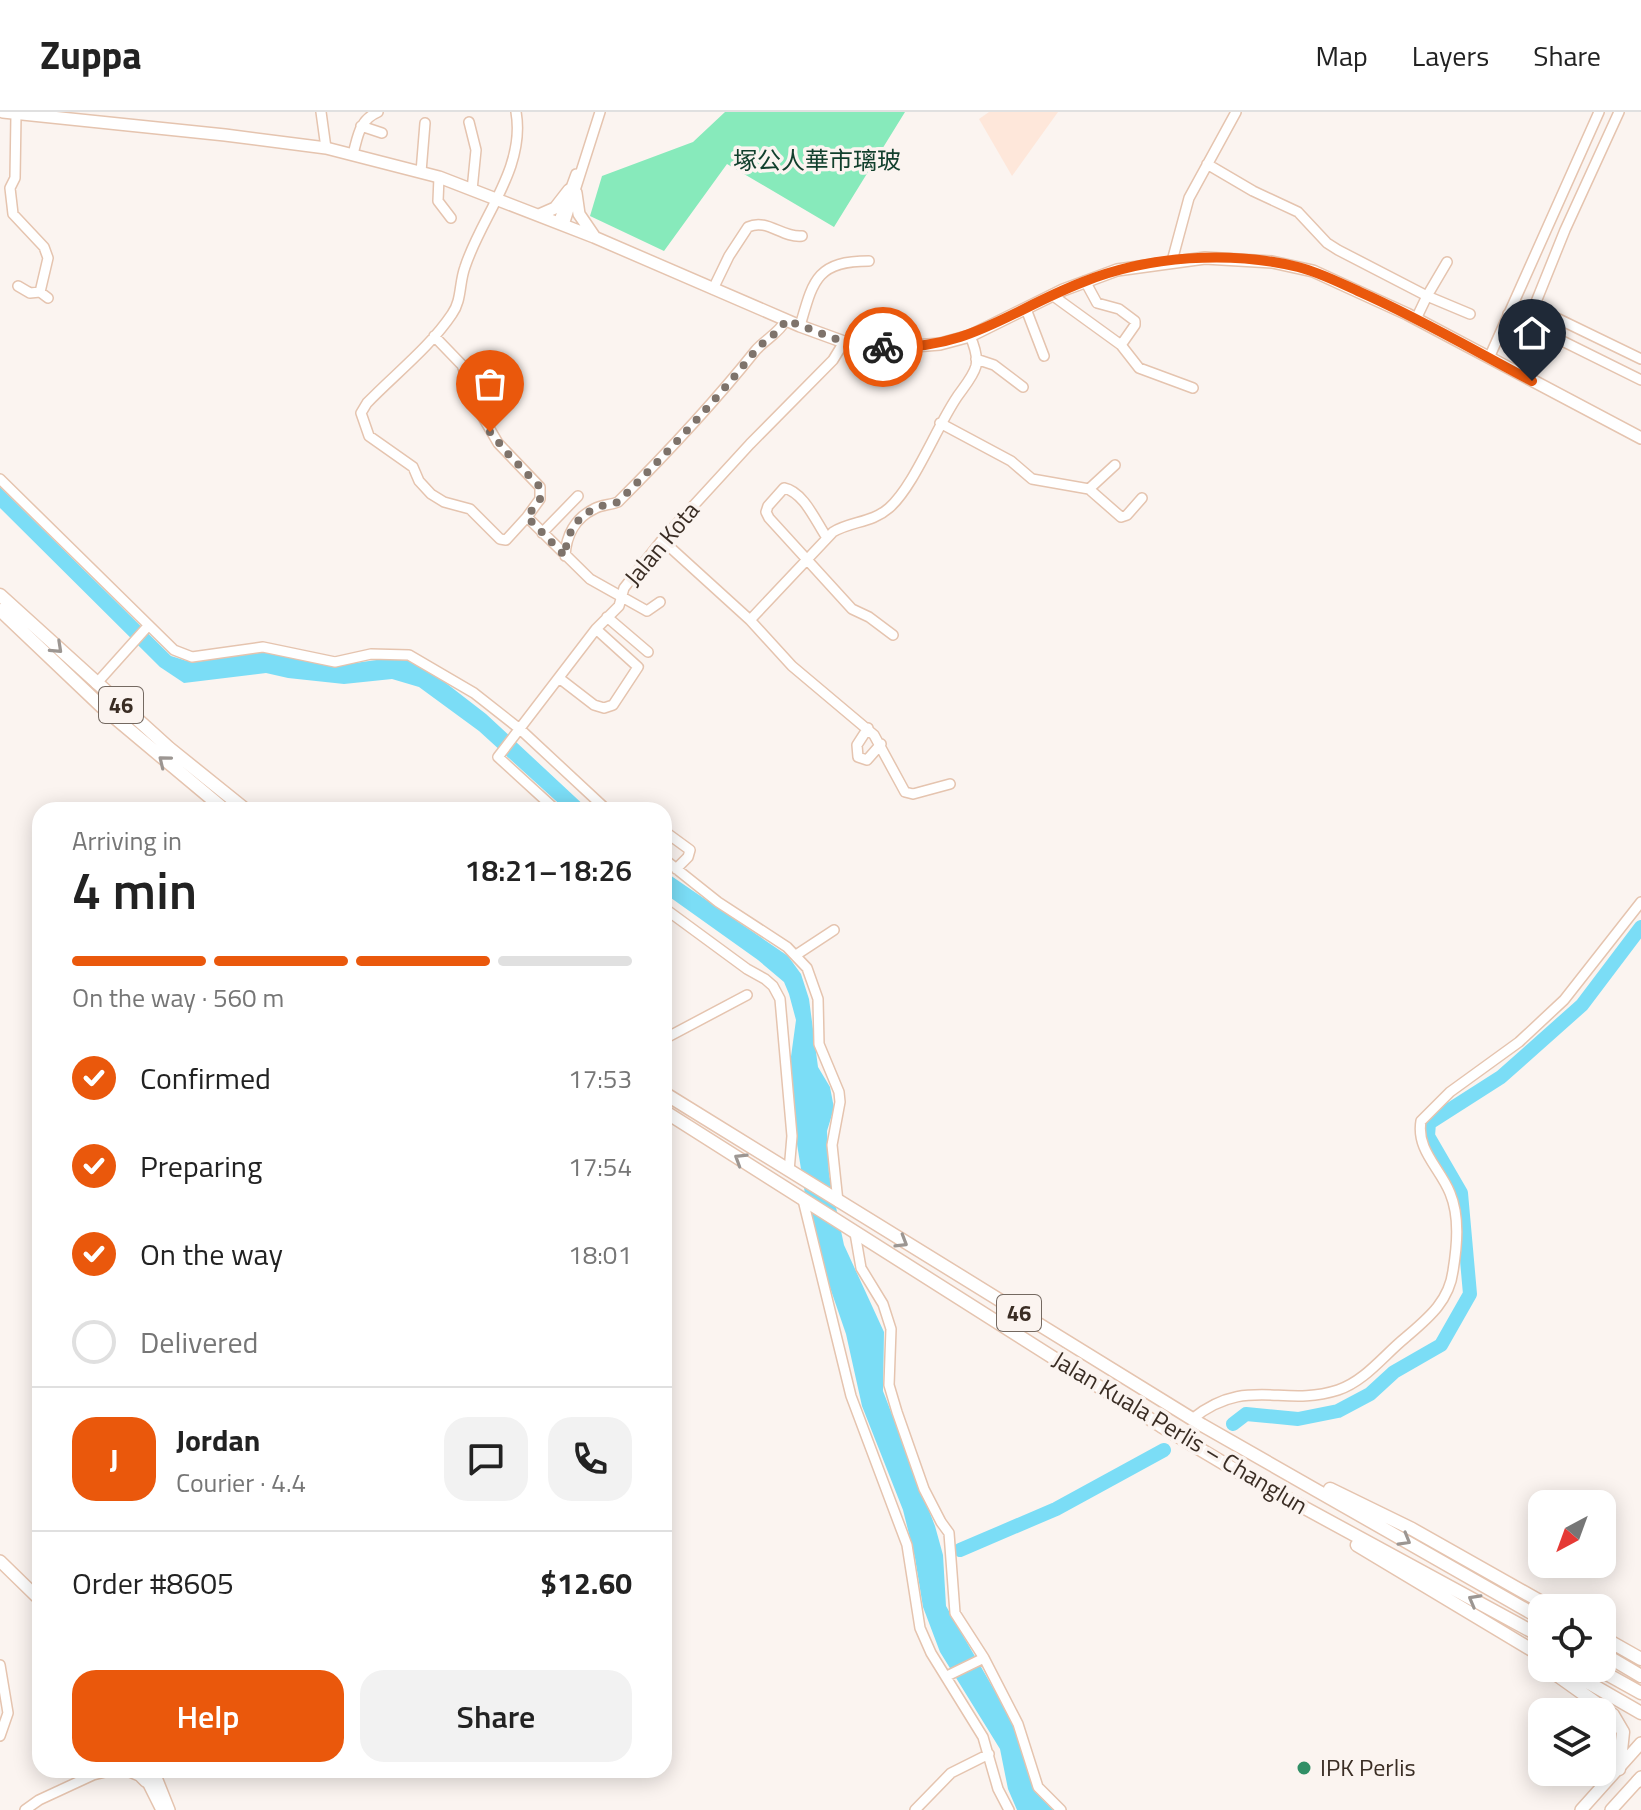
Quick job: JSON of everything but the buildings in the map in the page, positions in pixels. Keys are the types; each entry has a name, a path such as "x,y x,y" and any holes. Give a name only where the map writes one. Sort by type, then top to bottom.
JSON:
{"highway":[{"name":"46","path":"0,595 96,684 236,802"},
{"name":"46","path":"0,610 65,674 215,802"},
{"path":"0,623 65,674"},
{"name":"Jalan Kuala Perlis – Changlun","path":"672,1098 1197,1422 1528,1611"},
{"name":"Jalan Kuala Perlis – Changlun","path":"672,1116 1181,1438 1528,1629"},
{"path":"1230,1440 1412,1529 1528,1594"},
{"path":"1243,1474 1528,1655"},
{"path":"1462,1611 1528,1648"},
{"path":"1616,1644 1638,1656"},
{"path":"1616,1661 1641,1676"},
{"path":"1616,1679 1641,1693"},
{"path":"1567,1682 1613,1715 1623,1732 1619,1769"},
{"path":"1587,1682 1641,1713"}],"main road":[{"path":"3,112 326,148 421,172 594,237 844,342 902,347 940,344 970,336 1052,295 1117,270 1172,261 1226,257 1298,267 1350,287 1416,319 1641,438"},
{"path":"539,215 555,208 573,192 579,214 594,237"},
{"path":"0,1561 32,1592"},
{"path":"22,1582 32,1596"},
{"path":"1581,1810 1641,1743"},
{"path":"146,1778 162,1810"},
{"path":"156,1778 169,1810"},
{"path":"1611,1810 1640,1779"}],"street":[{"path":"321,112 326,148"},
{"path":"353,154 365,119 378,112"},
{"path":"434,336 462,365 477,407 498,443 540,487 540,499 506,540 487,529 470,509 444,502 431,494 419,481 413,467 375,441 365,429 361,413 367,403 434,336 457,305 466,264 517,148 516,112"},
{"path":"561,224 600,112"},
{"path":"1172,261 1189,198 1236,112"},
{"path":"1489,358 1599,112"},
{"path":"1619,112 1558,244 1536,302 1542,311 1641,359"},
{"path":"16,115 15,178 5,188 13,214 44,247 48,258 44,295 30,293 18,286"},
{"path":"469,122 476,150 472,190"},
{"path":"421,172 425,123"},
{"path":"361,126 382,133"},
{"path":"1207,164 1253,191 1298,212 1327,243 1338,250 1427,296 1470,314"},
{"path":"439,177 437,197 451,218"},
{"path":"713,289 748,227 760,224 788,236 802,236"},
{"path":"800,326 812,289 828,267 869,261"},
{"path":"1416,319 1447,262"},
{"path":"1085,281 1097,303 1119,309 1135,321 1121,345"},
{"path":"1052,295 1121,345 1142,370 1193,388"},
{"path":"1026,309 1044,356"},
{"path":"565,556 567,538 581,519 597,507 618,502 722,394 758,348 779,331 786,320"},
{"path":"1506,321 1641,380"},
{"path":"750,620 827,538 841,527 872,520 895,503 940,423 974,371 976,359 970,336"},
{"name":"Jalan Kota","path":"547,802 498,756 596,629 619,606 624,588 662,540 833,360 844,342"},
{"path":"976,359 994,365 1023,387"},
{"path":"940,423 1011,461 1032,479 1089,489 1121,517 1127,515 1142,498"},
{"path":"1089,489 1115,465"},
{"path":"0,479 146,627 174,650 192,657 263,647 335,662 371,654 409,655 466,688 598,802"},
{"path":"827,538 805,504 791,489 784,488 768,506 766,512 852,609 893,635"},
{"path":"542,533 578,496"},
{"path":"527,517 590,579 647,611 660,602"},
{"path":"662,540 750,620 792,666 868,728 881,744 905,792 913,794 950,784"},
{"path":"607,617 648,652"},
{"path":"96,684 146,627"},
{"path":"559,678 594,705 604,708 613,705 638,667 596,629"},
{"path":"868,728 857,745 858,757 867,760 881,744"},
{"path":"672,837 690,850 688,857 676,869"},
{"path":"672,866 718,902 770,935 807,968 816,990 819,1044 839,1092 832,1145 837,1202"},
{"path":"1197,1422 1208,1407 1230,1397 1319,1394 1349,1385 1436,1309 1449,1290 1453,1275 1457,1247 1455,1213 1449,1191 1423,1145 1421,1121 1450,1092 1519,1042 1564,1000 1641,902"},
{"path":"672,914 765,979 780,999 792,1173"},
{"path":"796,955 834,930"},
{"path":"672,1035 747,995"},
{"path":"804,1200 851,1396 907,1545 920,1628 931,1653 950,1675 971,1716 989,1754 1006,1809"},
{"path":"854,1232 861,1268 883,1304 891,1329 889,1385 897,1412 918,1475 949,1533 953,1607 1018,1724 1038,1787 1061,1810"},
{"path":"950,1675 982,1659"},
{"path":"0,1665 8,1713 0,1736"},
{"path":"915,1810 960,1767 989,1754"},
{"path":"25,1810 86,1778"},
{"path":"140,1778 155,1799"}],"shaded area":[{"path":"989,112 1058,112 1012,176 979,119"}],"green space":[{"name":"塚公人華市璃玻","path":"725,112 905,112 834,227 727,164 664,251 590,216 602,176 693,142"}],"water":[{"path":"0,487 171,656 187,661 268,652 340,665 391,658 420,663 486,714 580,802 557,802 479,731 419,687 392,679 344,684 266,673 184,683 160,667 0,508"},
{"path":"672,876 788,956 801,974 809,999 818,1067 830,1087 834,1108 827,1131 829,1174 844,1245 884,1332 883,1391 935,1526 943,1555 946,1606 1011,1719 1035,1792 1053,1810 1017,1810 1008,1789 1000,1749 940,1652 923,1607 903,1510 862,1406 846,1334 824,1270 805,1194 790,1064 796,1020 784,982 672,899"}],"waterway":[{"path":"1233,1424 1246,1414 1298,1419 1338,1411 1370,1394 1394,1372 1441,1345 1470,1294 1461,1193 1428,1136 1429,1123 1501,1077 1582,1005 1641,927"},
{"path":"960,1550 1056,1509 1164,1450"}],"way so far":[{"path":"490,432 540,487 540,499 527,517 565,556 570,531 581,519 597,507 618,502 722,394 758,348 779,331 786,320 844,342 883,347"}],"place":[{"name":"IPK Perlis","path":"1304,1768"}],"route":[{"path":"883,347 940,344 970,336 1063,290 1117,270 1152,263 1226,257 1313,271 1407,314 1532,381"}]}
